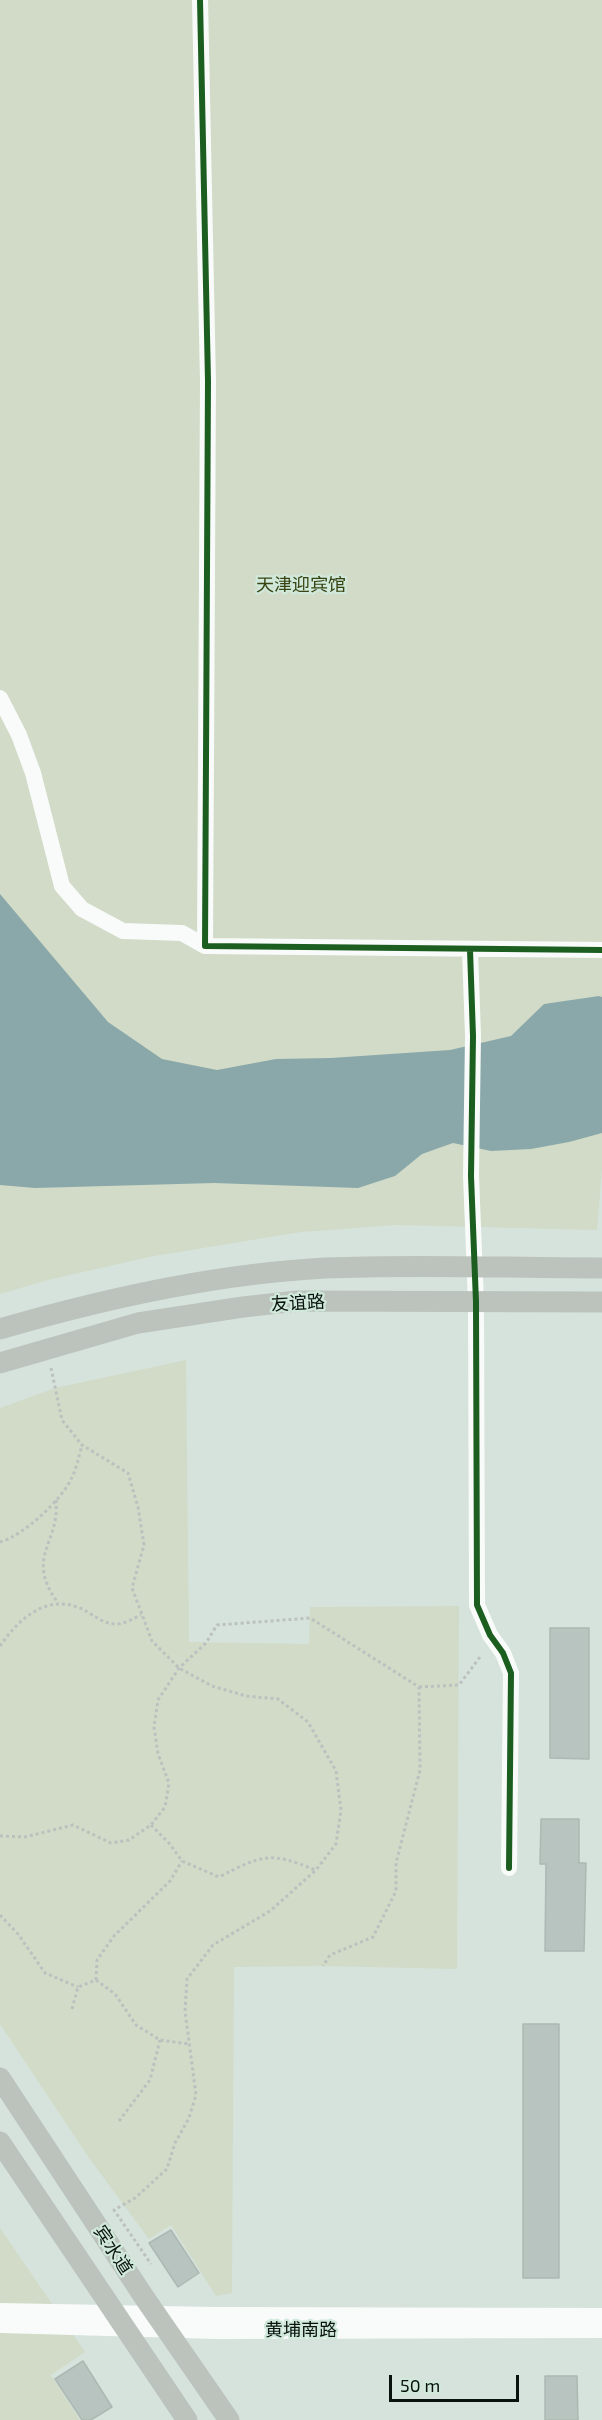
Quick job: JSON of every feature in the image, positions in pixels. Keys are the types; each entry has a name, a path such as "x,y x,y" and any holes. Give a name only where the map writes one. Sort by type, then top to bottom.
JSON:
{"main road":[{"name":"友谊路","path":"0,1329 153,1290 271,1273 324,1268 602,1268"},
{"name":"友谊路","path":"0,1363 138,1323 297,1301 602,1302"},
{"name":"宾水道","path":"0,2078 161,2322 229,2420"},
{"name":"宾水道","path":"0,2142 187,2420"}],"street":[{"path":"200,0 208,381 205,946"},
{"path":"0,698 19,735 33,773 62,886 82,909 123,931 182,933 205,946 602,950"},
{"path":"470,950 473,1036 471,1176 476,1268 477,1605 511,1673 509,1868"},
{"name":"黄埔南路","path":"0,2311 120,2321"},
{"name":"黄埔南路","path":"161,2322 602,2316"},
{"name":"黄埔南路","path":"0,2325 120,2321 602,2330"}],"path":[{"path":"46,1349 62,1420 82,1446 128,1473 138,1507 144,1545 132,1588 152,1641 179,1668 212,1686 246,1696 278,1699 308,1722 336,1771 341,1810 336,1844 316,1870 270,1911 213,1945 188,1978 185,2011 196,2095 189,2118 175,2143 167,2169 135,2198 114,2210 151,2264"},
{"path":"0,1542 8,1540 35,1520 56,1500 72,1479 82,1446"},
{"path":"56,1500 57,1514 42,1562 47,1588 58,1604"},
{"path":"0,1646 14,1626 37,1608 58,1604 77,1607 100,1620 117,1625 141,1615"},
{"path":"0,1836 25,1837 74,1825 111,1843 129,1840 151,1825 165,1806 169,1783 158,1754 155,1736 158,1700 179,1668 206,1643 217,1625 310,1618 419,1687 459,1685 480,1657"},
{"path":"323,1966 330,1955 373,1937 396,1891 396,1863 420,1770 419,1687"},
{"path":"151,1825 169,1843 182,1861 219,1876 269,1856 291,1860 316,1870"},
{"path":"96,1980 97,1960 114,1936 170,1881 182,1861"},
{"path":"0,1915 18,1934 45,1973 78,1987 96,1980"},
{"path":"96,1980 115,1994 136,2025 160,2040 189,2044"},
{"path":"72,2009 78,1987"},
{"path":"119,2121 150,2080 160,2040"}],"green space":[{"name":"天津迎宾馆","path":"0,0 602,0 602,1170 597,1230 397,1225 301,1232 154,1256 48,1280 0,1294"},
{"path":"186,1360 189,1642 309,1644 310,1607 459,1606 457,1969 234,1967 232,2293 216,2296 171,2225 149,2239 89,2158 0,2024 0,1408 55,1388"},
{"path":"0,2228 85,2352 51,2375 80,2420 0,2420"}],"water":[{"path":"0,894 108,1022 162,1059 217,1070 276,1059 331,1058 450,1050 511,1036 544,1004 602,997 602,1133 531,1149 491,1151 453,1143 422,1154 395,1176 358,1188 214,1183 35,1188 0,1185"}],"building":[{"path":"550,1628 589,1628 589,1759 550,1758"},
{"path":"541,1819 579,1819 579,1863 586,1863 584,1951 545,1951 546,1864 540,1864"},
{"path":"523,2024 559,2024 559,2278 523,2278"},
{"path":"171,2230 199,2273 178,2287 149,2243"},
{"path":"83,2361 112,2407 91,2420 82,2420 55,2379"},
{"path":"545,2376 577,2376 578,2420 545,2420"}],"cycle path":[{"path":"200,0 208,381 205,946 602,950"},
{"path":"470,950 473,1036 471,1176 476,1302 477,1605 511,1673 509,1868"}]}
